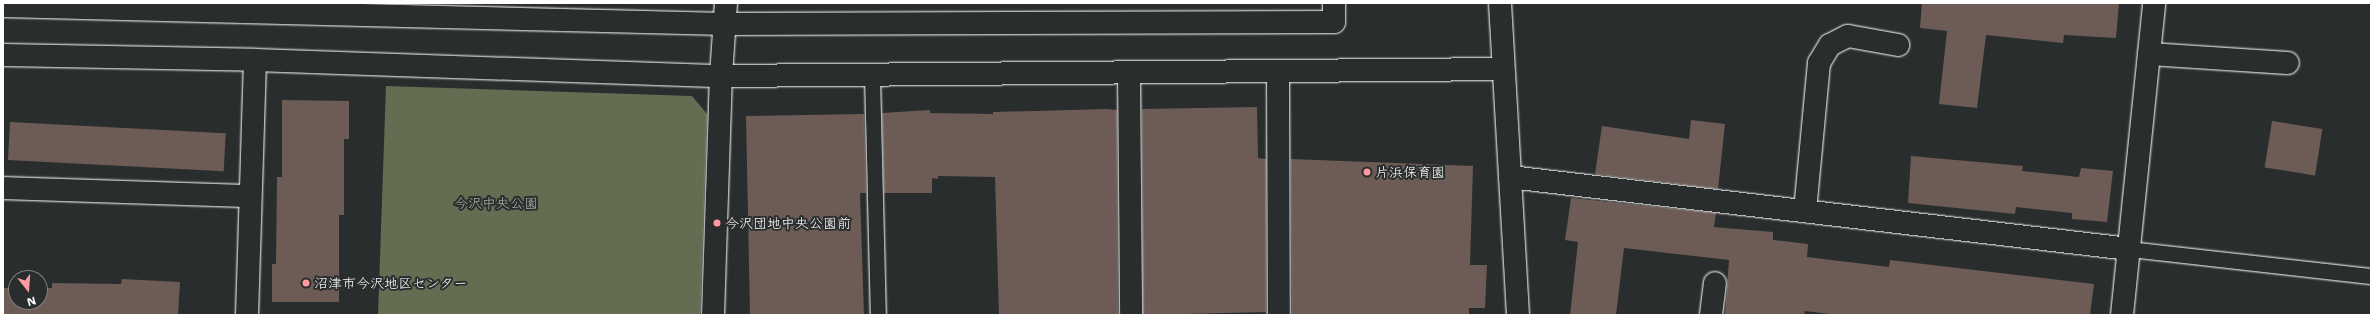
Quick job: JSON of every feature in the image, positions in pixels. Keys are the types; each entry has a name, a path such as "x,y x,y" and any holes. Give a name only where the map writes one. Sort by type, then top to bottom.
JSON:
{"street":[{"path":"3,6 726,13 1334,22 1334,3"},
{"path":"1500,3 1518,315"},
{"path":"2122,315 2154,3"},
{"path":"713,315 721,76 726,13"},
{"path":"1805,211 1818,63 1830,45 1848,36 1898,45"},
{"path":"2148,54 2288,63"},
{"path":"3,55 255,60 721,76 1503,69"},
{"path":"247,315 255,60"},
{"path":"1278,71 1279,315"},
{"path":"1129,72 1131,315"},
{"path":"1510,177 2129,249"},
{"path":"3,188 250,196"},
{"path":"1711,315 1715,283"}],"lane":[{"path":"872,75 878,315"},
{"path":"2129,249 2371,276"}],"green space":[{"name":"今沢中央公園","path":"386,86 692,96 707,114 700,315 378,315"}],"building":[{"path":"1922,3 2119,3 2116,38 2064,35 2063,43 1986,35 1977,108 1939,104 1947,31 1920,28"},
{"path":"282,100 349,101 349,139 344,139 344,215 339,215 339,302 272,302 272,264 276,264 277,177 282,177"},
{"path":"1257,107 1258,158 1266,159 1266,312 1143,315 1142,109"},
{"path":"930,110 930,113 993,114 993,112 1117,110 1118,315 999,315 995,177 938,176 938,179 932,178 932,193 884,193 882,113"},
{"path":"864,114 866,193 860,193 864,315 750,315 746,116"},
{"path":"1691,120 1725,124 1718,189 1595,174 1602,126 1689,139"},
{"path":"2272,121 2322,129 2315,175 2265,167"},
{"path":"10,122 226,133 224,171 8,160"},
{"path":"1911,156 2023,166 2022,171 2079,177 2081,168 2113,171 2107,222 2072,219 2072,213 2016,207 2015,214 1908,203"},
{"path":"1291,159 1473,166 1470,265 1487,265 1485,308 1469,308 1469,315 1292,315"},
{"path":"1571,198 1716,213 1714,227 1773,232 1773,240 1808,244 1807,257 1889,267 1890,260 2094,284 2090,315 1838,315 1805,311 1804,315 1725,315 1729,260 1624,248 1616,315 1570,315 1578,242 1565,240"},
{"path":"122,279 180,282 178,315 3,315 3,288 8,288 8,310 48,310 48,288 52,288 52,283 121,284"}],"place":[{"name":"片浜保育園","path":"1367,172"},
{"name":"今沢団地中央公園前","path":"717,223"},
{"name":"沼津市今沢地区センター","path":"306,283"}]}
